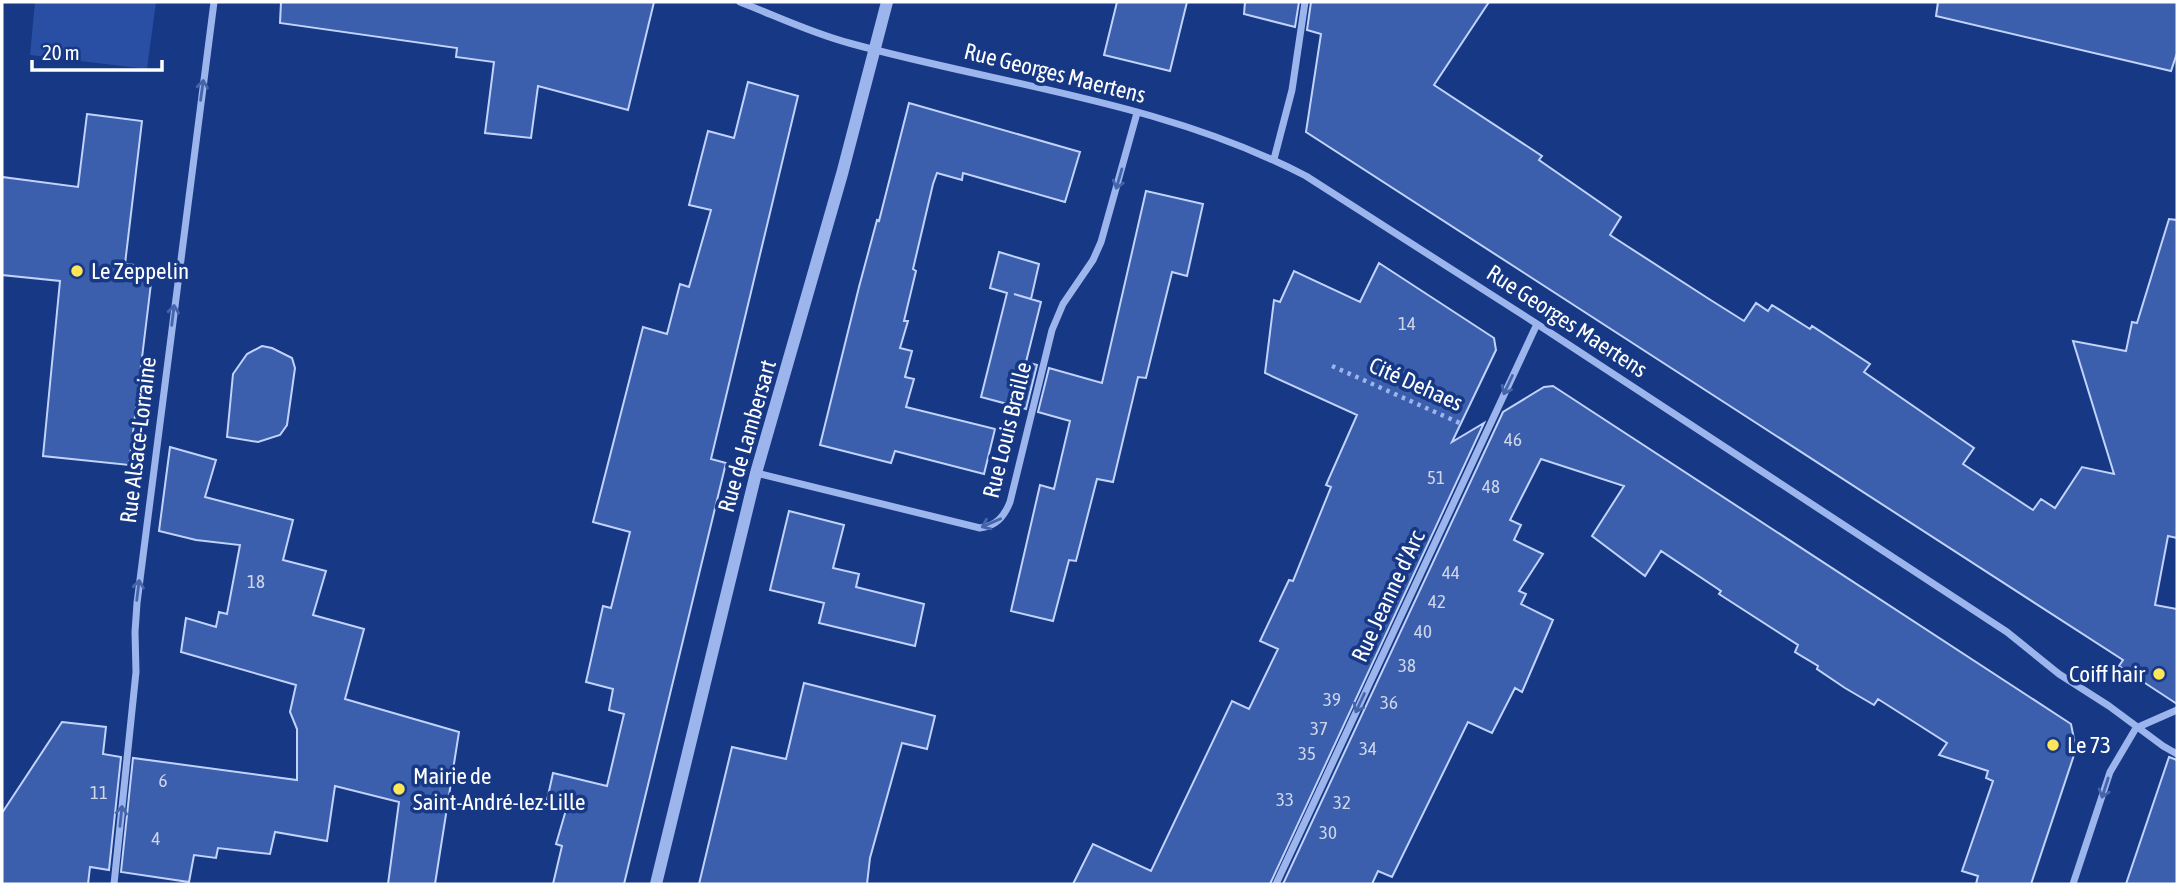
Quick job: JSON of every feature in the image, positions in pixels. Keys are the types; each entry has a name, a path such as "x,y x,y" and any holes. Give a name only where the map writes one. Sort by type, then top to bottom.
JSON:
{"street":[{"name":"Rue Alsace-Lorraine","path":"114,884 136,672 137,603 214,2"},
{"name":"Rue Georges Maertens","path":"740,2 822,34 1137,113 1209,134 1274,159 1334,193 2007,632 2059,674 2177,754"},
{"name":"Rue de Lambersart","path":"656,884 756,473 842,174 887,2"},
{"path":"1274,159 1289,103 1305,2"},
{"name":"Rue Louis Braille","path":"756,473 979,528 997,522 1005,514 1010,502 1052,330 1063,304 1093,260 1101,242 1137,113"},
{"name":"Rue Jeanne d'Arc","path":"1276,884 1537,324"},
{"path":"2073,884 2110,772 2136,728 2177,710"}],"path":[{"name":"Cité Dehaes","path":"1332,366 1485,434"}],"shaded area":[{"path":"35,2 156,2 147,69 30,55"}],"building":[{"path":"281,2 654,2 628,110 538,86 531,138 485,133 494,62 456,57 457,48 280,23"},
{"path":"1117,2 1187,2 1170,71 1104,55"},
{"path":"1245,2 1299,2 1295,27 1244,14"},
{"path":"1311,2 1489,2 1434,85 1542,156 1539,160 1621,217 1610,235 1709,299 1744,321 1756,303 1768,311 1772,305 1810,329 1812,326 1870,364 1864,372 1974,448 1963,464 2033,510 2041,499 2055,508 2082,467 2114,474 2073,341 2126,351 2132,322 2137,323 2169,219 2177,220 2177,538 2168,536 2155,605 2177,609 2177,704 2119,666 2123,660 1306,132 1321,34 1307,30"},
{"path":"1938,2 2177,2 2177,53 2171,71 1936,16"},
{"path":"748,82 798,96 711,459 726,463 624,884 553,884 562,846 556,844 566,810 546,805 553,773 607,786 624,714 609,710 613,689 586,682 603,606 611,608 630,532 593,522 643,327 667,334 680,284 689,287 711,210 689,205 708,131 734,138"},
{"path":"909,103 1080,152 1065,202 963,173 962,180 937,173 933,184 913,269 916,271 904,321 908,321 900,348 912,351 905,377 914,379 906,407 995,429 984,474 895,451 891,463 820,445"},
{"name":"Le Zeppelin","path":"87,114 142,121 125,264 153,267 129,465 43,456 60,281 2,275 2,177 78,187"},
{"path":"1146,191 1203,204 1187,276 1172,272 1146,378 1138,377 1113,482 1097,479 1076,561 1069,560 1053,621 1011,611 1040,485 1054,489 1070,421 1038,412 1049,368 1102,383"},
{"path":"999,252 1039,264 1031,299 1014,294 1041,302 1026,362 1037,365 1026,409 981,397 1007,293 990,288"},
{"path":"1379,263 1494,338 1496,350 1452,442 1484,423 1270,884 1073,884 1093,844 1151,871 1232,701 1249,709 1278,649 1260,641 1289,580 1293,581 1331,487 1326,485 1357,415 1265,373 1274,300 1280,302 1294,271 1360,302"},
{"path":"262,346 292,358 295,368 287,425 280,435 258,442 227,437 233,374 247,354"},
{"path":"1553,386 2071,724 2076,749 2031,884 1976,884 1978,876 1962,871 1993,781 1986,778 1988,771 1939,755 1947,743 1878,699 1874,705 1845,688 1795,652 1798,645 1719,594 1721,591 1661,551 1645,576 1592,536 1624,486 1541,459 1510,520 1521,525 1514,540 1543,554 1519,591 1526,594 1521,604 1553,620 1522,692 1515,688 1492,733 1468,722 1392,877 1378,871 1372,884 1283,884 1503,412 1544,387"},
{"path":"170,447 216,460 205,497 293,520 283,560 326,571 313,615 364,629 345,699 459,732 435,884 388,884 399,802 335,786 327,841 275,832 270,854 218,848 216,858 194,855 189,882 121,872 133,758 297,780 297,729 290,712 296,685 181,652 186,618 216,627 219,612 227,614 240,545 196,540 159,531"},
{"path":"789,511 844,525 833,568 859,574 856,587 924,604 915,646 819,623 824,603 770,590"},
{"path":"804,683 935,716 927,749 902,743 870,858 867,884 699,884 732,747 786,759"},
{"path":"62,722 106,727 103,754 121,757 109,870 90,867 88,884 2,884 2,813"},
{"path":"2169,757 2177,760 2177,884 2126,884"}],"place":[{"name":"Le Zeppelin","path":"77,271"},
{"name":"Coiff hair","path":"2159,674"},
{"name":"Le 73","path":"2053,745"},
{"name":"Mairie de Saint-André-lez-Lille","path":"399,789"}]}
